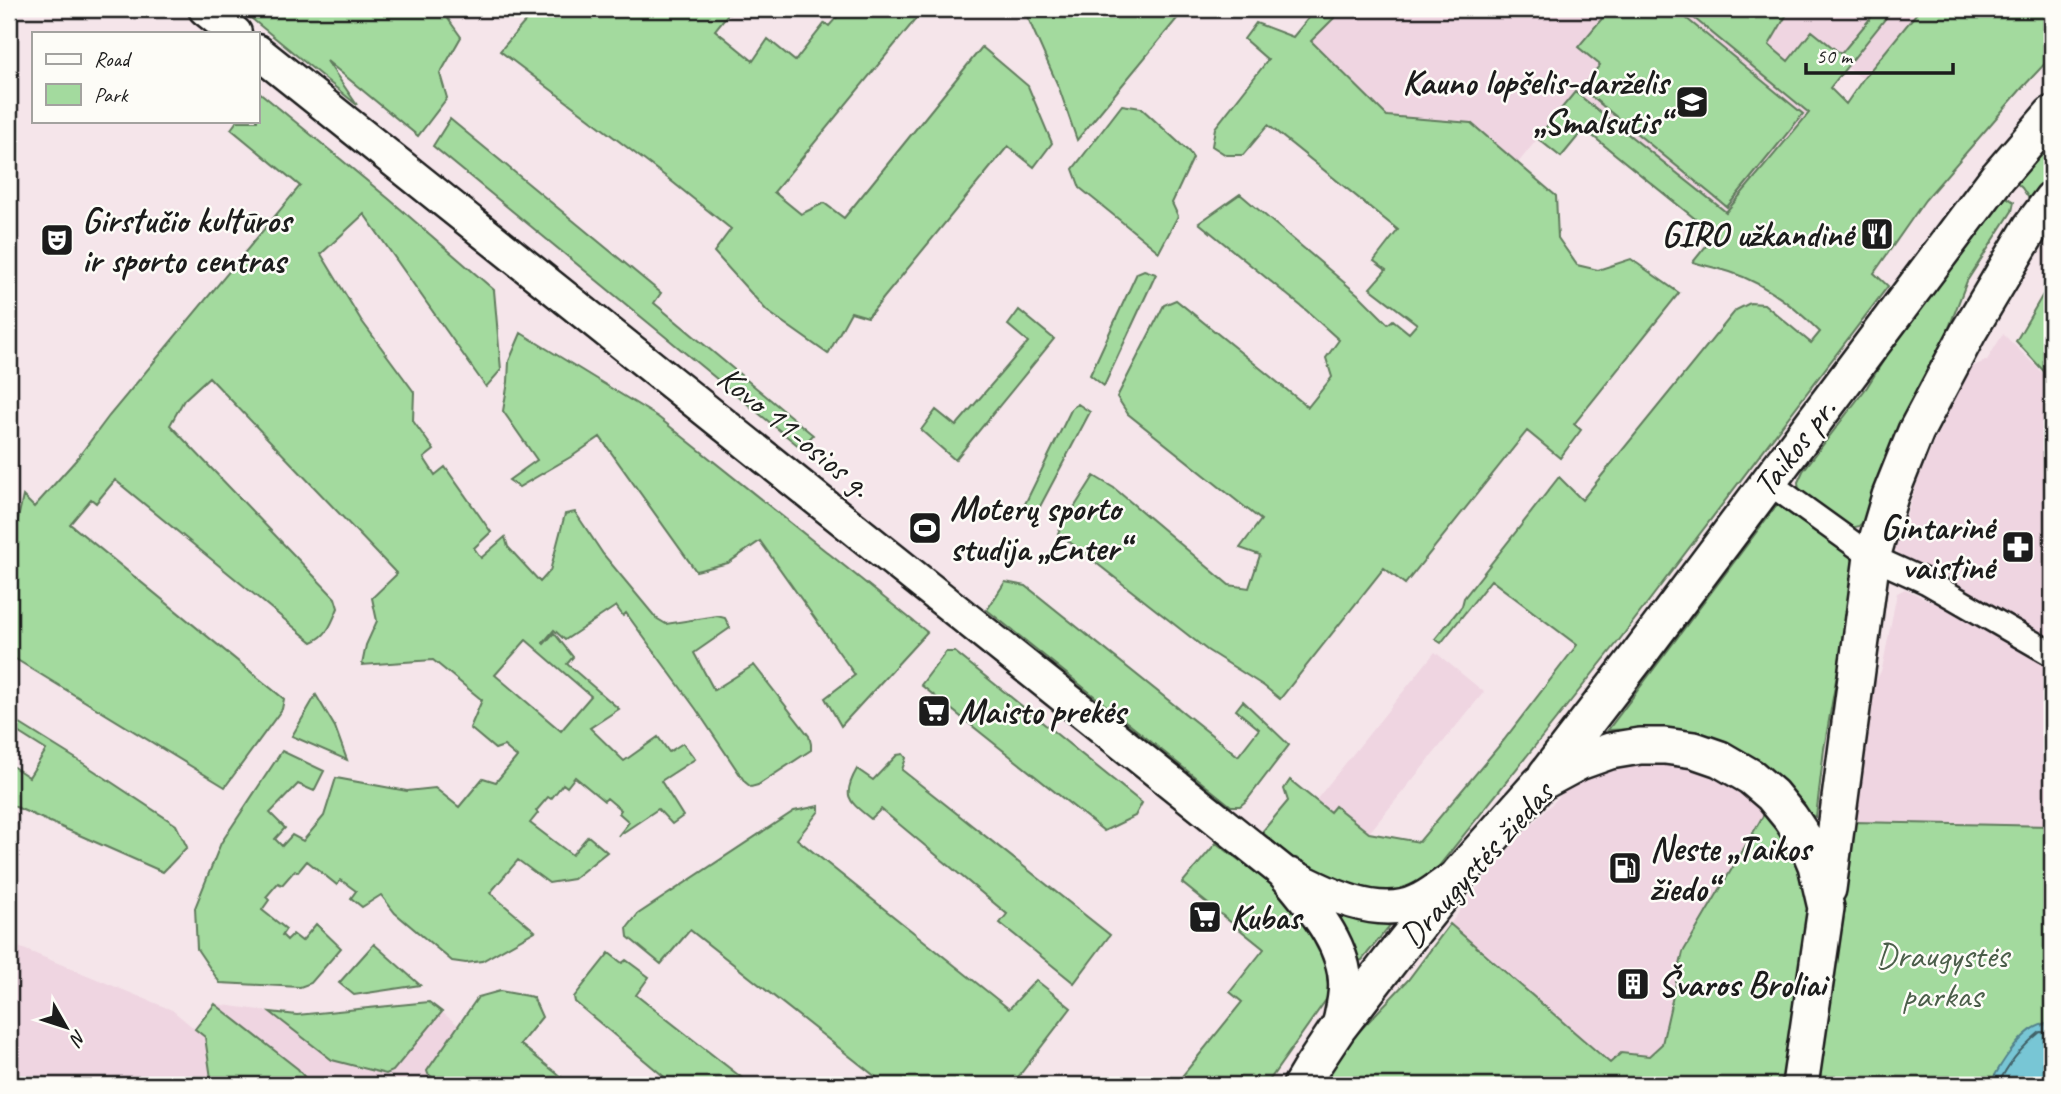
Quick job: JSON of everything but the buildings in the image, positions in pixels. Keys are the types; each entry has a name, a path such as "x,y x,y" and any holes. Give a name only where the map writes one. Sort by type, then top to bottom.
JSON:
{"main road":[{"path":"205,9 234,32"},
{"name":"Kovo 11-osios g.","path":"259,53 1283,872 1312,907 1335,943 1344,970 1345,990 1338,1028"},
{"name":"Taikos pr.","path":"1540,783 1996,179 2052,114"},
{"path":"1996,179 2020,198 2031,227"},
{"path":"1826,908 1872,557 1890,496 1916,432 1969,331 2031,227 2052,198"},
{"name":"Draugystės žiedas","path":"1303,1080 1338,1028 1460,873 1540,783 1579,762 1609,751 1640,746 1665,746 1720,760 1751,777 1790,817 1806,841 1816,865 1826,908 1800,1085"},
{"name":"Kovo 11-osios g.","path":"1283,872 1323,892 1350,901 1383,907 1417,902 1460,873"}],"street":[{"path":"1768,482 1872,557 1927,582 2052,654"}],"shaded area":[{"name":"Kauno lopšelis-darželis „Smalsutis“","path":"1343,9 1683,9 1809,113 1726,213 1575,92 1518,163 1471,123 1387,116 1311,41"},
{"path":"1724,9 1920,9 1863,79 1841,63 1822,88"},
{"path":"2003,334 2052,382 2052,643 1915,565 1895,550 1915,488 1935,439 1970,368 1987,360"},
{"path":"1905,589 2052,664 2052,826 1853,822 1870,693 1882,669 1897,593"},
{"path":"1435,652 1484,692 1369,833 1336,806 1331,812 1316,800"},
{"path":"1644,756 1710,771 1767,809 1683,952 1662,1044 1649,1056 1638,1054 1610,1063 1450,924 1494,866 1568,788 1611,764"},
{"path":"9,943 172,1010 195,1029 215,1004 297,1015 429,1002 534,1085 9,1085"}],"green space":[{"path":"240,9 441,9 461,37 440,74 447,98 418,136 327,61 357,105"},
{"path":"536,9 732,9 715,30 753,61 768,39 795,61 825,23 829,26 844,9 924,9 774,192 801,214 824,203 844,218 982,47 1028,86 1052,143 1034,167 1008,146 868,317 851,312 828,354 767,311 714,252 731,229 500,51"},
{"path":"1024,9 1185,9 1077,140 1059,88"},
{"path":"1316,9 1343,9 1311,41 1387,116 1471,123 1556,196 1558,238 1577,265 1598,270 1631,259 1679,293 1574,424 1581,430 1560,458 1527,431 1405,584 1384,568 1280,699 1207,650 1058,533 1094,476 1114,488 1229,585 1249,588 1260,555 1240,548 1261,520 1128,414 1117,397 1164,305 1176,300 1308,407 1332,377 1326,358 1339,340 1199,223 1240,194 1360,296 1388,324 1393,320 1409,333 1417,324 1370,288 1386,270 1374,261 1398,230 1268,125 1243,155 1226,155 1212,146 1215,128 1268,60 1244,39 1256,23 1293,37"},
{"path":"1610,9 1675,9 1803,114 1727,207 1581,88 1600,65 1578,47"},
{"path":"1683,9 1790,9 1769,45 1788,61 1812,31 1841,54 1878,9 1893,9 1830,88 1846,104 1920,9 2052,9 2052,56 1925,200 1874,273 1888,286 1617,643 1427,881 1419,887 1382,897 1314,877 1262,832 1288,801 1284,789 1290,780 1330,812 1335,806 1369,833 1419,842 1504,740 1577,645 1491,580 1441,643 1435,639 1559,477 1582,500 1736,310 1750,303 1764,304 1811,343 1820,332 1790,305 1755,282 1693,262 1715,235 1584,129 1561,157 1537,138 1575,92 1726,212 1809,113"},
{"path":"259,92 494,290 501,370 486,387 364,214 321,254 361,320 414,392 413,421 434,450 424,458 435,475 445,467 491,532 474,548 481,558 505,537 508,547 540,582 550,571 565,514 575,512 603,554 656,618 666,624 717,616 725,618 730,628 694,653 714,690 754,665 809,736 811,750 751,787 626,613 623,616 616,606 565,640 554,630 543,643 554,633 573,657 567,664 619,709 590,728 624,761 658,737 669,752 683,743 695,759 661,781 683,816 672,824 658,809 618,836 629,822 619,813 621,810 607,798 604,801 575,777 567,787 563,784 551,799 548,797 536,811 538,813 530,823 572,855 588,836 607,852 573,879 549,883 518,860 490,893 535,931 482,961 452,961 395,913 381,895 362,907 351,898 356,891 341,880 337,885 307,861 282,885 278,883 266,897 269,900 262,910 286,929 282,935 287,940 293,934 302,941 316,924 341,948 311,983 300,987 220,983 197,949 195,908 221,843 282,751 324,771 314,791 298,784 270,813 285,828 275,839 282,846 292,835 303,841 324,816 336,778 407,791 435,788 459,807 483,778 496,782 517,757 504,746 495,749 470,728 482,700 433,660 362,665 366,645 377,621 372,598 397,574 209,377 184,400 170,425 335,598 338,608 326,632 312,642 115,480 96,503 91,499 70,524 284,699 282,709 225,787 9,655 9,560 23,496 34,507 76,460 109,416 300,186 231,129 236,122 259,122","holes":["526,640 591,696 561,731 495,675"]},
{"path":"1122,105 1141,108 1193,158 1172,203 1178,216 1159,252 1080,188 1073,169"},
{"path":"450,119 661,293 654,303 813,435 801,448 433,146"},
{"path":"2052,136 2052,173 2030,200 2013,180"},
{"path":"2006,197 2014,202 2012,211 1967,281 1940,351 1865,520 1859,526 1850,528 1799,492 1798,482 1803,471 1867,387 1895,342 1999,198"},
{"path":"1144,270 1156,274 1104,386 1090,375 1137,273"},
{"path":"2052,279 2052,380 2016,341"},
{"path":"1019,310 1054,339 955,460 921,430 936,410 956,426 1028,342 1008,325"},
{"path":"521,333 658,417 927,632 841,726 825,698 855,675 760,541 728,563 696,571 600,437 519,487 509,480 537,460 503,411 509,361"},
{"path":"1078,404 1090,412 1035,516 1024,506 1072,408"},
{"path":"1779,502 1857,560 1824,749 1816,817 1812,816 1780,777 1749,756 1712,737 1669,728 1608,730"},
{"path":"1005,582 1026,586 1238,756 1259,729 1236,710 1243,701 1289,745 1247,800 1240,806 1231,806 987,610"},
{"path":"946,652 955,652 1142,803 1135,816 1104,831 921,685"},
{"path":"316,695 335,727 347,760 292,736"},
{"path":"9,717 176,825 187,847 163,872 9,804 9,764 29,777 46,750 11,728 9,749"},
{"path":"903,754 906,758 902,770 1110,935 1074,983 1000,923 1007,914 881,809 871,819 853,803 849,786 857,769 873,780 897,755"},
{"path":"819,806 819,811 797,839 1009,1009 1036,980 1071,1008 1012,1085 886,1085 690,930 661,964 628,937 627,928 638,914 794,811"},
{"path":"1767,809 1788,837 1814,913 1783,1085 1321,1085 1350,1041 1408,980 1450,924 1610,1063 1621,1053 1649,1056 1662,1044 1683,952"},
{"name":"Draugystės parkas","path":"1853,822 2052,826 2052,1085 1817,1085"},
{"path":"1216,843 1290,898 1318,931 1335,987 1266,1085 1175,1085 1242,1002 1230,992 1264,949 1182,883"},
{"path":"1324,900 1396,918 1362,960 1354,962"},
{"path":"374,944 420,985 354,995 339,983"},
{"path":"609,953 622,963 626,960 649,977 636,995 751,1085 674,1085 575,1002 574,997"},
{"path":"500,991 533,997 542,1017 520,1044 571,1085 443,1085 428,1074 427,1071 478,997"},
{"path":"429,1002 442,1012 393,1071 386,1074 332,1060 270,1012 297,1015"},
{"path":"215,1004 298,1069 311,1085 212,1085 205,1037 195,1029"}],"water":[{"path":"2045,1024 2052,1027 2052,1085 1990,1085 2020,1040 2028,1032"}],"place":[{"name":"Kauno lopšelis-darželis „Smalsutis“","path":"1692,102"},
{"name":"GIRO užkandinė","path":"1877,234"},
{"name":"Girstučio kultūros ir sporto centras","path":"57,240"},
{"name":"Moterų sporto studija „Enter“","path":"925,528"},
{"name":"Gintarinė vaistinė","path":"2018,547"},
{"name":"Maisto prekės","path":"934,711"},
{"name":"Neste „Taikos žiedo“","path":"1625,868"},
{"name":"Kubas","path":"1205,917"},
{"name":"Švaros Broliai","path":"1633,984"}]}
